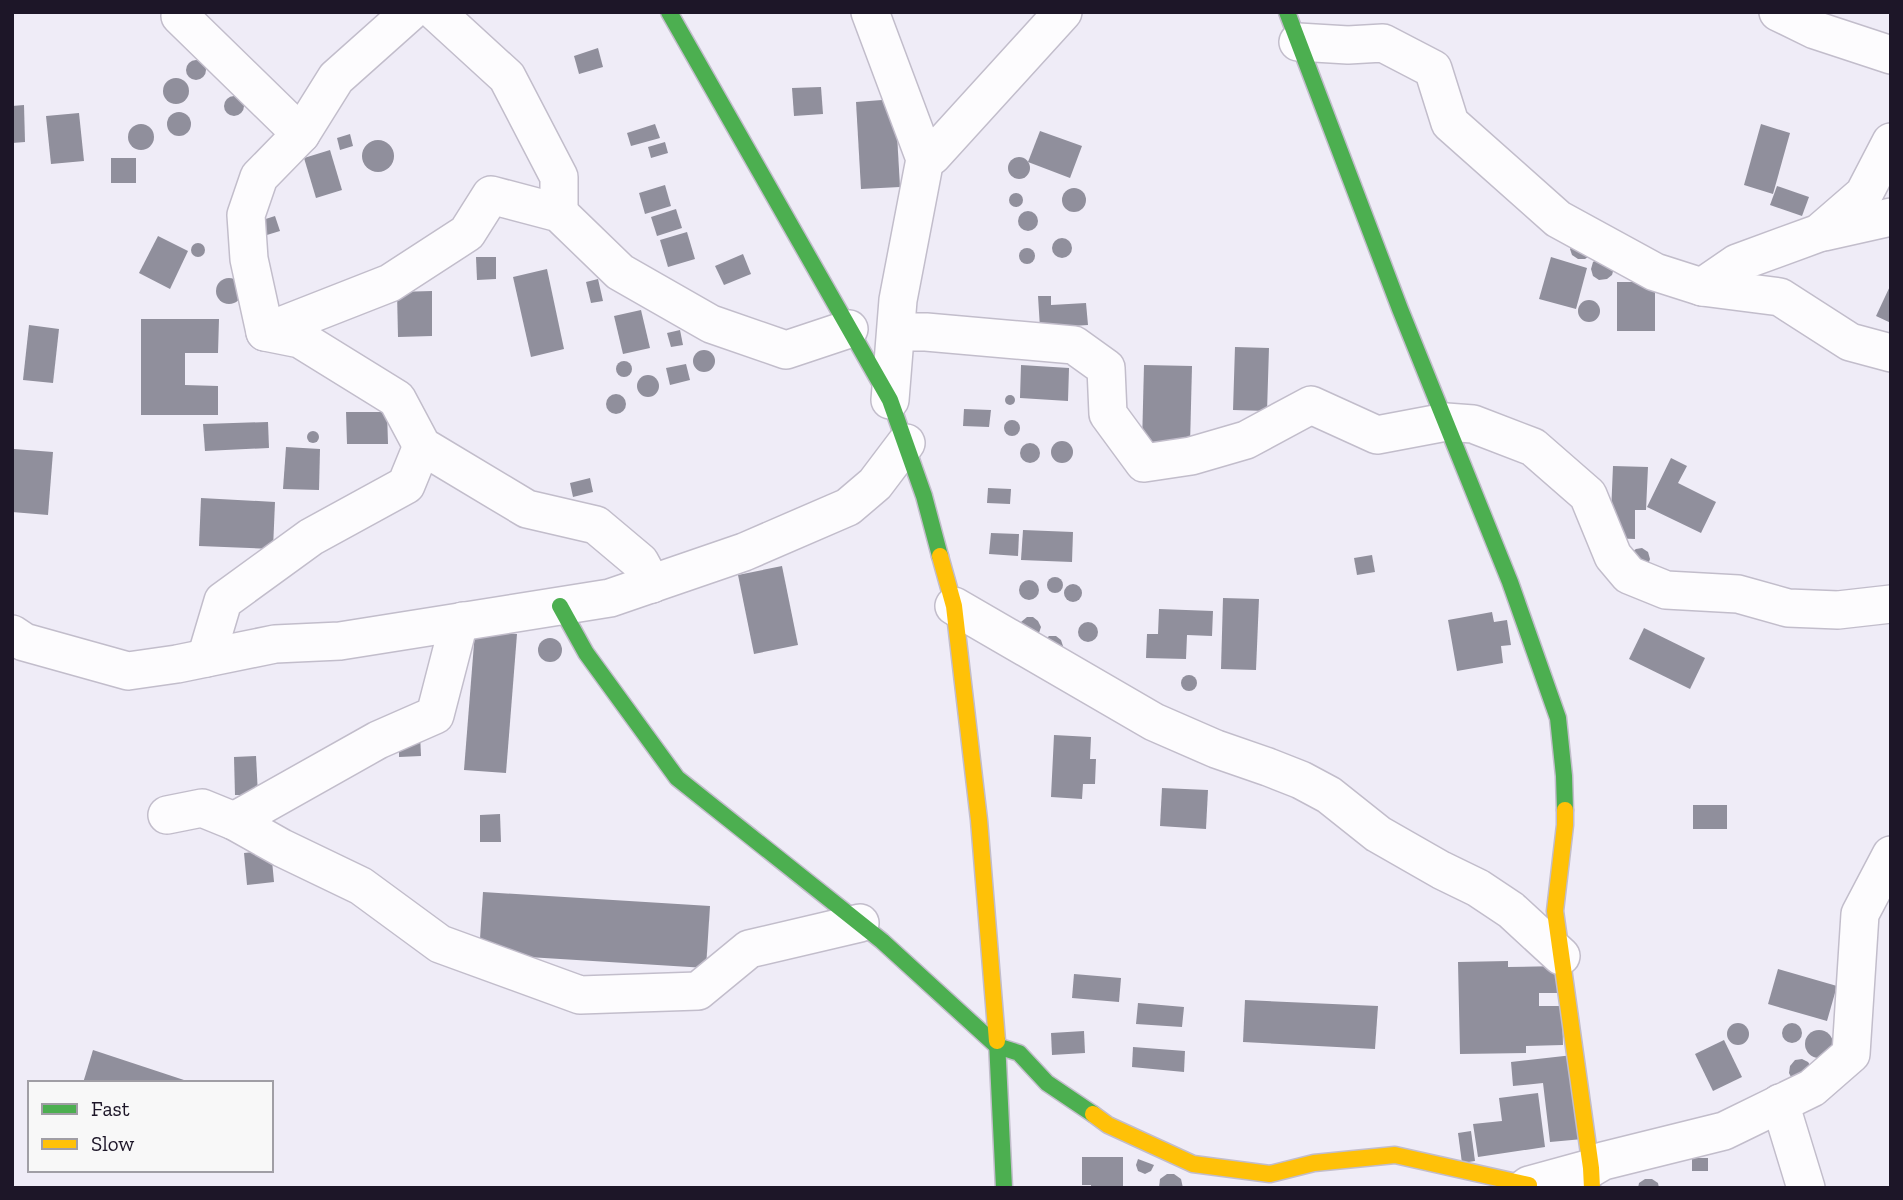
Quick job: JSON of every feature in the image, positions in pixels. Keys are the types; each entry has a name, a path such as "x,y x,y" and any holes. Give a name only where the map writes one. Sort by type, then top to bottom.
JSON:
{"street":[{"path":"265,332 249,259 246,215 259,177 301,134 336,78 410,12"},
{"path":"436,12 507,77 559,177 559,213"},
{"path":"669,12 890,400 924,496 954,606 979,820 997,1046 1004,1188"},
{"path":"870,12 925,159 898,300 890,400"},
{"path":"925,159 932,156 1063,12"},
{"path":"1778,12 1815,30 1891,55"},
{"path":"180,16 301,134"},
{"path":"1293,27 1349,45 1383,43 1433,69 1450,123 1558,219 1655,272 1702,287 1780,298 1850,342 1891,354"},
{"path":"1293,27 1395,296 1510,582 1558,718 1564,776 1565,825 1555,911 1592,1178"},
{"path":"1819,233 1864,194 1891,142"},
{"path":"265,332 390,283 467,233 491,195 559,213 620,272 711,324 786,350 849,329"},
{"path":"1702,287 1737,264 1819,233 1891,217"},
{"path":"265,332 300,339 397,399 422,446 527,509 596,525 640,562 652,584"},
{"path":"896,332 926,332 1074,345 1106,368 1108,414 1144,463 1191,456 1246,440 1311,405 1377,435 1446,422 1473,424 1533,447 1588,495 1613,556 1629,575 1666,590 1738,594 1788,608 1838,610 1891,604"},
{"path":"12,634 24,642 128,671 275,643 340,641 610,598 744,552 848,507 875,484 906,443"},
{"path":"206,658 223,601 311,537 406,485 422,446"},
{"path":"560,606 586,653 677,778 882,941 997,1046 1019,1053 1047,1083 1108,1125 1194,1164 1270,1174 1314,1163 1395,1155 1527,1186 1592,1178"},
{"path":"954,606 1154,722 1216,749 1301,780 1329,795 1378,834 1478,888 1511,910 1561,956"},
{"path":"234,821 378,740 435,715 457,630 463,621"},
{"path":"166,815 202,808 234,821 282,848 361,886 440,944 580,995 698,991 750,948 860,923"},
{"path":"1592,1178 1603,1161 1724,1131 1812,1088 1851,1054 1860,914 1891,855"},
{"path":"1780,1103 1806,1188"}],"building":[{"path":"598,48 603,67 579,74 574,56"},
{"path":"196,60 203,63 206,70 203,77 196,80 189,77 186,70 189,63"},
{"path":"176,78 185,82 189,91 185,100 176,104 167,100 163,91 167,82"},
{"path":"821,87 823,114 794,116 792,88"},
{"path":"234,96 241,99 244,106 241,113 234,116 227,113 224,106 227,99"},
{"path":"895,99 900,187 861,189 856,102"},
{"path":"24,105 25,142 12,143 12,106"},
{"path":"174,112 184,112 191,119 191,129 184,136 174,136 167,129 167,119"},
{"path":"79,113 84,161 51,164 46,116"},
{"path":"141,124 150,128 154,137 150,146 141,150 132,146 128,137 132,128"},
{"path":"655,124 660,138 631,146 627,133"},
{"path":"1761,124 1790,133 1773,194 1744,185"},
{"path":"1040,131 1082,146 1070,178 1028,162"},
{"path":"350,134 353,146 340,150 337,138"},
{"path":"378,140 389,145 394,156 389,167 378,172 367,167 362,156 367,145"},
{"path":"665,142 668,153 651,158 648,147"},
{"path":"330,150 342,190 316,198 304,158"},
{"path":"1019,157 1027,160 1030,168 1027,176 1019,179 1011,176 1008,168 1011,160"},
{"path":"111,158 136,158 136,183 111,183"},
{"path":"665,185 671,206 645,214 639,193"},
{"path":"1777,186 1809,197 1802,216 1770,205"},
{"path":"1074,188 1085,195 1086,200 1079,211 1074,212 1063,205 1062,200 1069,189"},
{"path":"1016,193 1021,195 1021,205 1016,207 1011,205 1009,200 1011,195"},
{"path":"676,209 682,228 657,236 651,217"},
{"path":"1028,211 1035,214 1038,221 1035,228 1028,231 1021,228 1018,221 1021,214"},
{"path":"275,216 280,231 257,238 253,223"},
{"path":"687,232 695,259 668,267 660,240"},
{"path":"158,236 188,251 170,289 139,273"},
{"path":"1062,238 1069,241 1072,248 1069,255 1062,258 1055,255 1052,248 1055,241"},
{"path":"1572,242 1591,255 1578,259 1572,255"},
{"path":"195,243 201,243 205,250 201,257 195,257 191,253 191,247"},
{"path":"1027,248 1033,250 1033,262 1027,264 1021,262 1019,256 1021,250"},
{"path":"743,254 751,274 724,285 715,266"},
{"path":"476,257 496,257 496,279 477,280"},
{"path":"1551,257 1587,268 1576,309 1539,299"},
{"path":"1599,258 1614,268 1607,279 1599,280 1593,276 1593,262"},
{"path":"547,269 564,349 531,357 513,277"},
{"path":"229,278 238,282 242,291 238,300 229,304 220,300 216,291 220,282"},
{"path":"598,279 603,301 591,303 586,282"},
{"path":"1617,282 1655,282 1655,331 1617,331"},
{"path":"1891,284 1891,323 1876,316"},
{"path":"432,291 432,336 398,337 397,292"},
{"path":"1038,296 1051,296 1051,305 1086,303 1088,325 1040,328"},
{"path":"1589,300 1597,303 1600,311 1597,319 1589,322 1581,319 1578,311 1581,303"},
{"path":"641,310 650,348 623,354 614,316"},
{"path":"141,319 219,319 218,353 185,353 185,385 218,386 218,415 141,415"},
{"path":"29,325 59,329 53,383 23,380"},
{"path":"680,330 683,345 671,347 667,333"},
{"path":"1235,347 1269,348 1267,411 1233,410"},
{"path":"704,350 712,353 715,361 712,369 704,372 696,369 693,361 696,353"},
{"path":"624,361 630,363 630,375 624,377 618,375 616,369 618,363"},
{"path":"686,364 690,380 670,385 666,368"},
{"path":"1021,365 1069,368 1068,401 1020,398"},
{"path":"1144,365 1192,366 1190,445 1142,444"},
{"path":"648,375 656,378 659,386 656,394 648,397 640,394 637,386 640,378"},
{"path":"616,394 623,397 626,404 623,411 616,414 609,411 606,404 609,397"},
{"path":"1010,395 1015,400 1010,405 1005,400"},
{"path":"964,409 991,410 989,427 963,426"},
{"path":"346,412 387,412 388,444 347,444"},
{"path":"1012,420 1018,422 1018,434 1012,436 1006,434 1004,428 1006,422"},
{"path":"268,422 269,448 205,451 203,424"},
{"path":"313,431 319,437 313,443 307,437"},
{"path":"1062,441 1070,444 1073,452 1070,460 1062,463 1054,460 1051,452 1054,444"},
{"path":"1030,443 1037,446 1040,453 1037,460 1030,463 1023,460 1020,453 1023,446"},
{"path":"286,447 320,449 319,490 283,489"},
{"path":"14,449 53,452 48,515 12,512"},
{"path":"1671,458 1687,466 1678,483 1716,502 1701,533 1647,507"},
{"path":"1613,466 1648,467 1646,510 1635,510 1635,539 1610,538"},
{"path":"590,478 593,492 573,497 570,483"},
{"path":"988,488 1011,489 1010,504 987,503"},
{"path":"201,498 275,502 273,549 199,546"},
{"path":"1023,530 1073,532 1072,562 1021,560"},
{"path":"991,533 1019,534 1018,556 989,554"},
{"path":"1642,548 1648,552 1650,559 1648,565 1642,569 1630,553"},
{"path":"1372,555 1375,572 1357,575 1354,558"},
{"path":"782,566 798,645 754,654 738,575"},
{"path":"1055,577 1061,579 1061,591 1055,593 1049,591 1047,585 1049,579"},
{"path":"1029,580 1036,583 1039,590 1036,597 1029,600 1022,597 1019,590 1022,583"},
{"path":"1073,584 1079,587 1082,593 1079,599 1073,602 1067,599 1064,593 1067,587"},
{"path":"1223,598 1259,599 1256,670 1221,669"},
{"path":"1159,609 1213,611 1212,636 1187,635 1186,659 1146,658 1147,634 1158,634"},
{"path":"1492,612 1494,622 1507,620 1511,645 1501,646 1503,663 1457,671 1448,620"},
{"path":"1027,617 1033,617 1041,627 1034,637 1020,628 1021,622"},
{"path":"1088,622 1095,625 1098,632 1095,639 1088,642 1081,639 1078,632 1081,625"},
{"path":"1644,628 1705,658 1690,689 1629,659"},
{"path":"475,631 517,634 506,773 464,770"},
{"path":"1049,636 1056,636 1061,640 1062,652 1044,641"},
{"path":"550,638 559,641 562,650 559,659 550,662 541,659 538,650 541,641"},
{"path":"1189,675 1197,683 1189,691 1181,683"},
{"path":"399,734 420,734 421,756 399,757"},
{"path":"1054,735 1091,737 1090,759 1096,759 1095,784 1083,784 1082,799 1051,797"},
{"path":"256,756 258,795 235,795 234,757"},
{"path":"1162,788 1208,790 1206,829 1160,826"},
{"path":"1693,805 1727,805 1727,829 1693,829"},
{"path":"500,814 501,842 480,842 480,815"},
{"path":"271,850 274,882 247,885 244,853"},
{"path":"483,892 710,906 706,968 479,954"},
{"path":"1508,961 1508,967 1561,966 1562,993 1539,993 1539,1006 1562,1006 1563,1045 1526,1046 1526,1053 1460,1054 1458,962"},
{"path":"1778,969 1837,986 1827,1021 1768,1004"},
{"path":"1074,974 1121,978 1119,1002 1072,998"},
{"path":"1245,1000 1378,1006 1375,1049 1243,1042"},
{"path":"1138,1003 1184,1007 1182,1027 1136,1024"},
{"path":"1738,1023 1746,1026 1749,1034 1746,1042 1738,1045 1730,1042 1727,1034 1730,1026"},
{"path":"1788,1023 1796,1023 1802,1033 1796,1043 1788,1043 1782,1037 1782,1029"},
{"path":"1819,1030 1829,1034 1833,1044 1829,1054 1819,1058 1809,1054 1805,1044 1809,1034"},
{"path":"1084,1031 1085,1053 1052,1055 1051,1033"},
{"path":"1724,1040 1742,1077 1713,1091 1695,1054"},
{"path":"1133,1047 1185,1051 1184,1072 1132,1067"},
{"path":"93,1050 187,1081 84,1081"},
{"path":"1573,1055 1583,1139 1550,1142 1543,1083 1513,1086 1511,1062"},
{"path":"1802,1059 1812,1068 1792,1079 1790,1066 1795,1060"},
{"path":"1538,1093 1545,1147 1478,1157 1473,1124 1502,1121 1499,1098"},
{"path":"1471,1131 1475,1161 1462,1163 1458,1133"},
{"path":"1082,1157 1123,1157 1123,1188 1091,1188 1091,1185 1082,1185"},
{"path":"1692,1158 1708,1158 1708,1171 1692,1171"},
{"path":"1138,1159 1154,1165 1151,1171 1145,1174 1138,1171"},
{"path":"1167,1174 1174,1174 1181,1179 1183,1188 1159,1188 1160,1179"},
{"path":"1652,1179 1658,1183 1659,1188 1638,1188 1639,1183"}],"traffic: fast":[{"path":"669,12 890,400 924,496 940,556"},
{"path":"1287,12 1400,309 1510,582 1558,718 1565,810"},
{"path":"560,606 586,653 677,778 882,941 997,1046 1019,1053 1047,1083 1093,1114"},
{"path":"997,1041 1004,1188"}],"traffic: slow":[{"path":"940,556 954,606 979,820 997,1041"},
{"path":"1565,810 1555,911 1592,1188"},
{"path":"1093,1114 1108,1125 1193,1164 1270,1174 1314,1163 1395,1155 1529,1185"}]}
